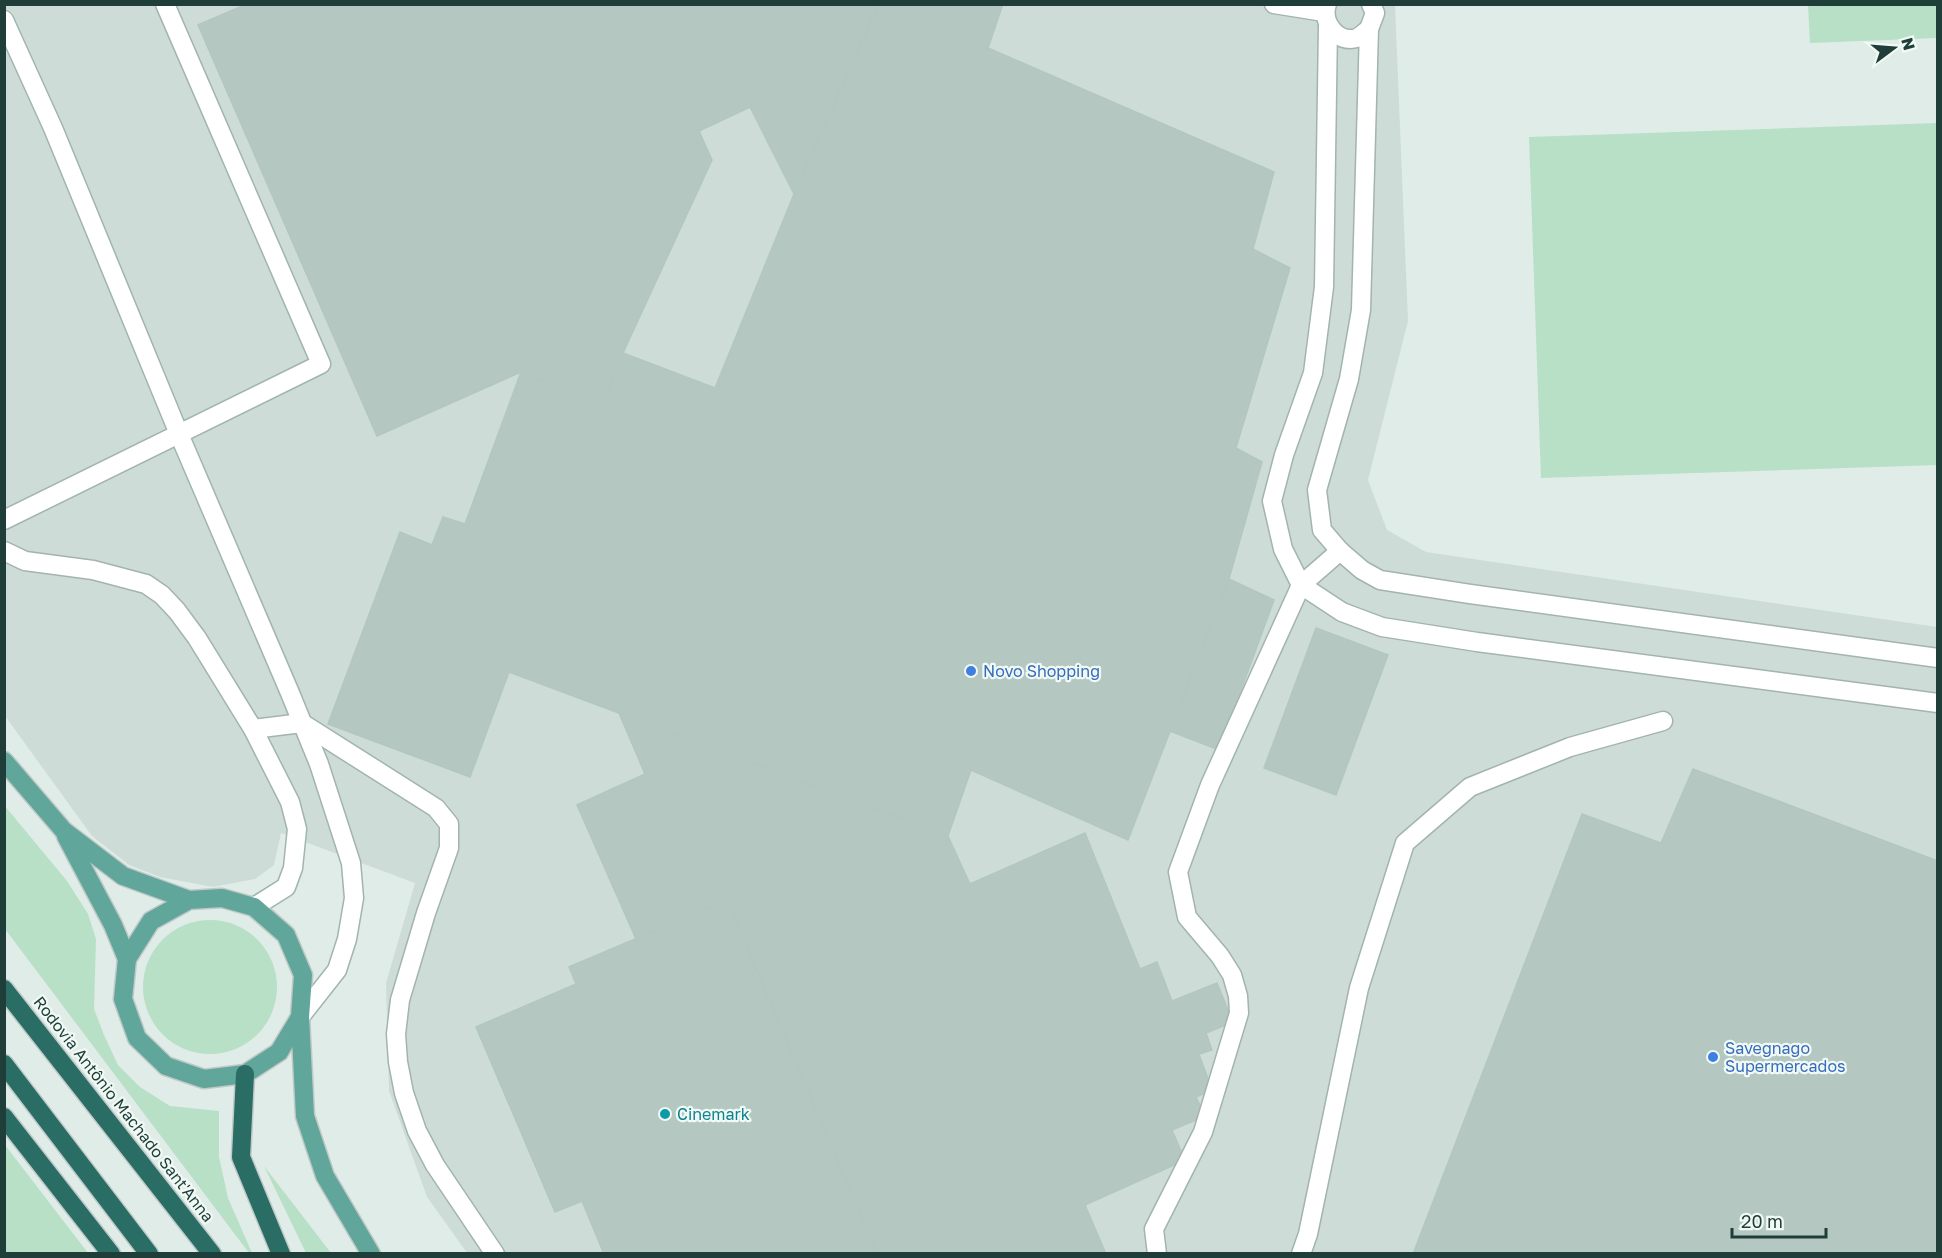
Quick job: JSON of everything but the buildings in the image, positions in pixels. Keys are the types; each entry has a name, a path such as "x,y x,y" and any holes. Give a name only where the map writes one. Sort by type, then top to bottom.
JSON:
{"highway":[{"name":"Rodovia Antônio Machado Sant'Anna","path":"4,989 212,1254"},
{"path":"4,1064 149,1254"},
{"path":"245,1074 241,1157 281,1254"},
{"path":"4,1117 111,1254"}],"main road":[{"path":"4,760 64,831 123,876 189,900 222,898 254,907 286,935 303,975 300,1017 305,1116 325,1176 371,1254"},
{"path":"64,831 113,925 127,959"},
{"path":"189,900 151,921 127,959 123,999 137,1038 166,1066 204,1079 245,1074 279,1052 300,1017"}],"lane":[{"path":"4,520 321,364 165,4"},
{"path":"1274,4 1326,14 1340,37 1356,38 1369,29"},
{"path":"1371,4 1375,13 1369,29 1361,310 1349,379 1317,490 1322,530 1340,551 1362,570 1380,580 1938,658"},
{"path":"1326,14 1324,287 1313,373 1284,455 1272,501 1283,549 1301,585 1342,612 1382,627 1477,642 1938,703"},
{"path":"4,20 53,128 179,434 319,764 351,863 354,898 347,939 337,970 300,1017"},
{"path":"4,551 25,561 93,570 146,584 162,595 197,638 253,729 290,802 297,829 293,868 286,887 254,907"},
{"path":"1157,1254 1154,1229 1203,1132 1239,1013 1238,996 1232,975 1220,956 1187,917 1178,872 1210,785 1301,585 1340,551"},
{"path":"1301,1254 1308,1234 1359,988 1405,843 1470,787 1570,747 1663,721"},
{"path":"253,729 302,723 436,808 449,824 449,848 426,913 400,1000 396,1034 398,1062 404,1093 417,1131 441,1174 495,1254"}],"shaded area":[{"name":"Novo Shopping","path":"4,5 1395,5 1408,321 1368,480 1387,530 1426,552 1937,627 1937,1253 467,1253 427,1197 389,1091 386,983 415,883 281,833 274,865 255,879 213,887 160,877 129,865 92,836 5,716"}],"green space":[{"path":"1808,5 1937,5 1937,38 1810,43"},
{"path":"1937,123 1937,465 1541,478 1529,137"},
{"path":"4,805 67,881 88,914 96,939 94,1009 118,1065 140,1087 170,1106 219,1111 219,1157 228,1198 252,1253 249,1253 5,929"},
{"path":"210,920 236,925 258,939 272,961 277,987 272,1013 258,1035 236,1049 210,1054 184,1049 162,1035 148,1013 143,987 148,961 162,939 184,925"},
{"path":"5,1145 88,1253 5,1253"},
{"path":"264,1166 331,1253 306,1253"}],"place":[{"name":"Novo Shopping","path":"971,671"},
{"name":"Savegnago Supermercados","path":"1713,1057"},
{"name":"Cinemark","path":"665,1114"}]}
